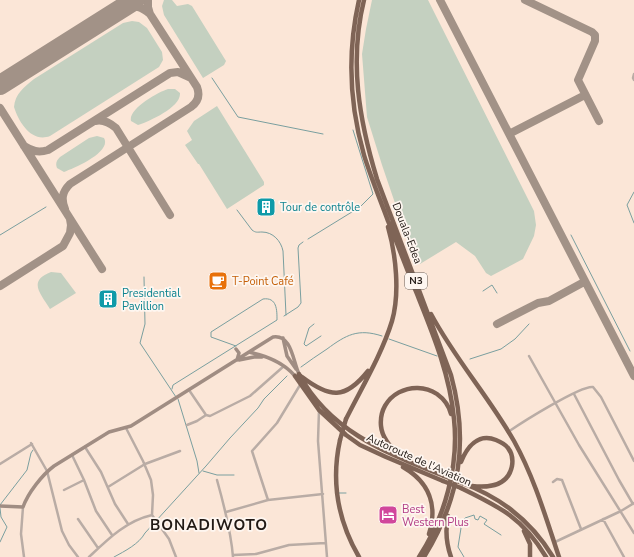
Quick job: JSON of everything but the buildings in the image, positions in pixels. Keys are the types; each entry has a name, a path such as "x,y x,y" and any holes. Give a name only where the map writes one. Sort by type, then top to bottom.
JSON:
{"highway":[{"name":"Douala-Edea","path":"359,0 351,46 350,66 355,116 364,155 447,376 454,419 455,440 449,488 437,523 418,557"},
{"name":"Douala-Edea","path":"364,0 357,35 356,57 357,92 361,116 377,179 449,367 454,384 459,421 459,465 452,500 444,521 424,557"},
{"path":"359,557 345,530 336,494 336,466 340,440 346,420 374,363 392,322 394,313 396,283 394,251 379,196"},
{"path":"424,302 447,343 471,376 513,441 532,480 559,557"},
{"path":"297,374 321,390 335,393 344,392 351,389 358,383 374,363"},
{"name":"Autoroute de l'Aviation","path":"297,374 319,410 346,435 360,445 386,457 462,485 505,511 532,536 546,557"},
{"name":"Autoroute de l'Aviation","path":"302,383 338,423 363,440 444,478"},
{"path":"406,461 389,445 382,433 381,425 384,408 389,399 405,389 414,387 423,388 432,391 444,401 450,409 453,420 455,440"},
{"path":"459,465 470,446 480,439 492,438 505,444 509,449 513,463 511,471 505,480 499,484 487,487 472,486"},
{"path":"386,457 410,472 422,482 430,498 432,522 429,535 418,557"},
{"name":"Autoroute de l'Aviation","path":"462,485 472,486 494,497 518,515 546,545 553,557"},
{"path":"451,557 446,539 446,533 452,500"},
{"path":"519,523 530,544 530,557"}],"street":[{"path":"634,74 634,80"},
{"path":"24,557 21,534 23,507 28,494 47,471 109,432 126,428 136,423 273,337 283,338 287,356 297,374"},
{"path":"236,349 239,353 236,361"},
{"name":"Autoroute de l'Aviation","path":"249,352 268,357 297,374"},
{"path":"529,356 579,444 634,533"},
{"path":"236,361 254,357 268,357"},
{"path":"187,425 206,415 210,416 250,396 284,366"},
{"path":"268,500 253,450 277,423 302,383"},
{"path":"508,432 556,403 590,386 595,388 602,397 634,461"},
{"path":"189,390 206,415"},
{"path":"554,542 634,504 619,480 574,394"},
{"path":"319,410 318,441 327,557"},
{"path":"126,428 145,464 152,486 152,515 169,539 176,557"},
{"path":"0,464 31,444 47,471 62,531 69,545 78,557"},
{"path":"85,446 108,487 115,504 128,524"},
{"path":"108,487 145,464 180,451"},
{"path":"72,455 96,511 112,535"},
{"path":"553,482 557,479 562,480 581,529"},
{"path":"64,490 84,480"},
{"path":"217,480 226,512 232,541 233,556 266,552 289,545 325,543"},
{"path":"226,512 268,500 323,494"},
{"path":"0,506 23,507"},
{"path":"89,557 112,535 128,524 152,515"},
{"path":"78,519 98,548"},
{"path":"603,519 624,557"}],"green space":[{"path":"164,0 172,0 177,6 188,4 192,6 226,61 224,65 203,78 164,15 162,6"},
{"path":"372,0 428,0 534,211 536,225 534,236 523,259 491,276 486,273 475,256 456,242 420,264 396,206 367,117 362,54"},
{"path":"132,21 139,22 147,28 162,52 163,60 159,67 50,136 37,137 27,130 19,119 14,107 16,98 24,88 34,79 123,23"},
{"path":"168,89 175,89 180,93 176,103 164,113 138,125 131,121 131,116 139,106 151,97"},
{"path":"217,106 264,182 264,185 227,209 199,164 185,145 192,140 187,131 194,121"},
{"path":"97,136 104,138 105,143 103,149 98,154 84,163 64,172 57,168 56,165 60,157 89,138"},
{"path":"51,272 61,273 76,293 50,309 40,293 38,284 39,279"}],"waterway":[{"path":"212,78 238,117 323,134"},
{"path":"308,239 360,207 373,194 353,130"},
{"path":"634,192 627,205 634,223"},
{"path":"0,235 46,207"},
{"path":"237,210 252,230 256,232 266,232 273,235 280,244 283,251 286,315"},
{"path":"571,235 630,351"},
{"path":"284,316 298,307 301,303 298,248 303,242"},
{"path":"144,277 145,324 140,343 176,397"},
{"path":"483,291 492,285 497,293"},
{"path":"172,389 173,385 277,320 277,312 274,302 268,299 263,299 211,332 211,337 236,346"},
{"path":"314,324 309,328 304,344 306,346 321,336"},
{"path":"470,359 501,349 515,339 529,324"},
{"path":"301,367 340,340 353,334 366,333 382,336"},
{"path":"389,339 437,356"},
{"path":"114,557 139,541 258,408 264,399 287,376"},
{"path":"178,399 197,461 199,473"},
{"path":"0,505 27,470 33,450"},
{"path":"203,471 217,475 234,475"},
{"path":"339,493 346,493"},
{"path":"0,508 1,517 7,527 0,542"},
{"path":"464,557 458,547 461,528 459,526 465,518 474,515 475,519 478,520 480,516 487,520 484,524 501,535"}],"taxiway":[{"path":"65,209 63,196 65,190 70,184 191,107 198,98 197,87 150,14 148,0"},
{"path":"440,0 634,376"},
{"path":"525,0 592,32 595,35 595,41 578,80 599,121"},
{"path":"123,7 137,7 144,9 150,14"},
{"path":"24,146 35,151 48,150 170,73 178,72 189,77"},
{"path":"0,89 5,82"},
{"path":"509,134 585,95"},
{"path":"0,108 102,269"},
{"path":"95,121 101,120 116,128 170,215"},
{"path":"0,286 63,246 70,233 70,219"},
{"path":"497,324 538,303 549,301 584,282"}],"runway":[{"path":"0,85 135,0"}],"place":[{"name":"Tour de contrôle","path":"266,207"},
{"name":"T-Point Café","path":"218,281"},
{"name":"Presidential Pavillion","path":"108,299"},
{"name":"Best Western Plus","path":"388,515"}],"district":[{"name":"BONADIWOTO","path":"209,525"}]}
